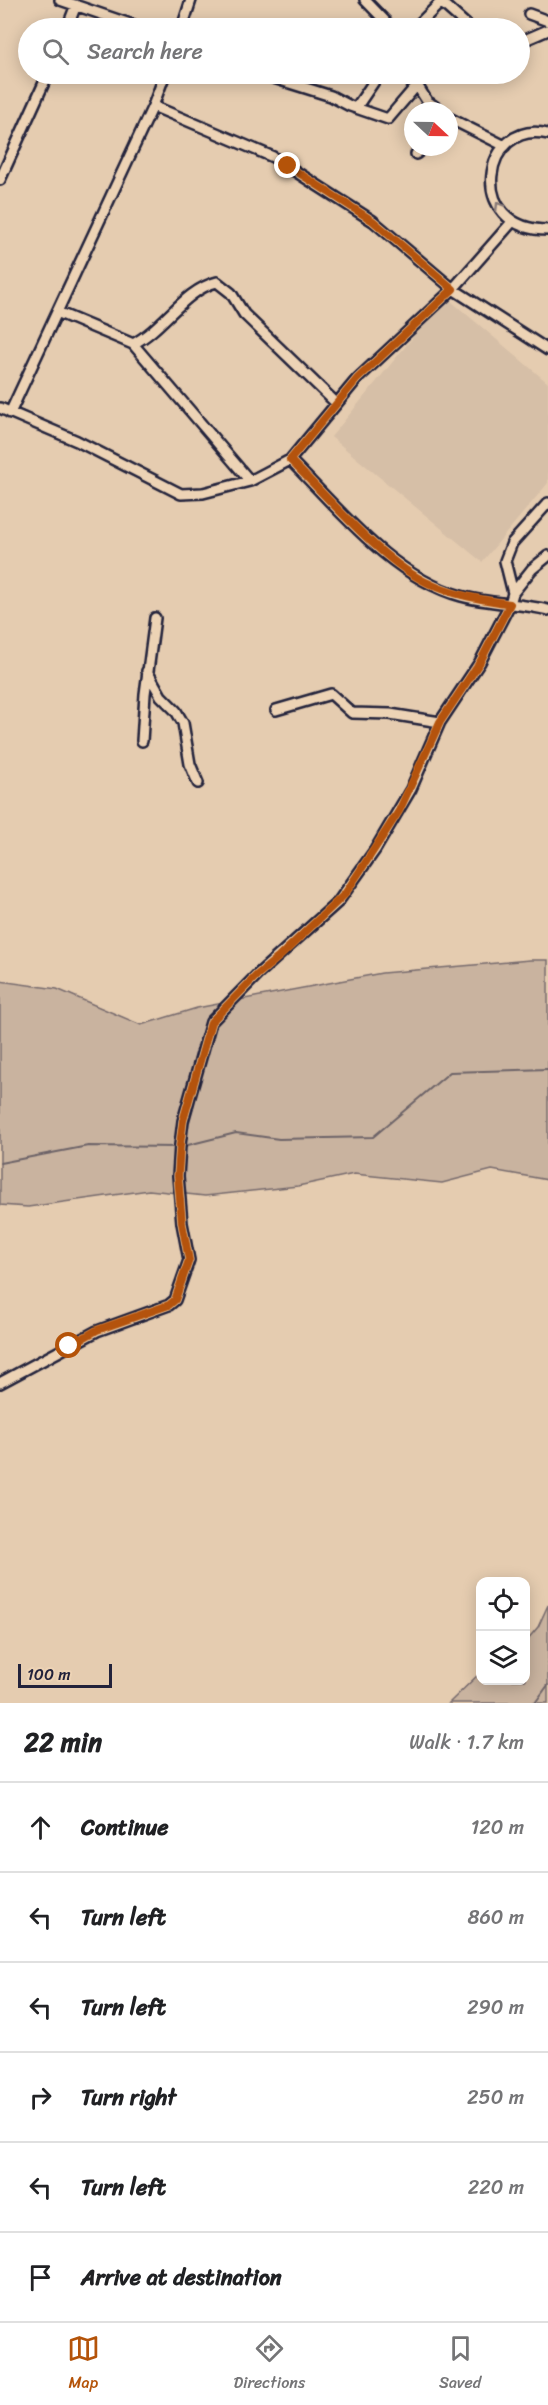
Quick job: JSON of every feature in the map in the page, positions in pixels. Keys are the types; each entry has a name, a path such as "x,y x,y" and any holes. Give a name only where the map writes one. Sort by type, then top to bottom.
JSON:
{"street":[{"path":"60,0 113,18"},
{"path":"185,18 191,0"},
{"path":"365,0 382,18"},
{"path":"425,18 438,5 443,4 459,18"},
{"path":"71,18 76,5"},
{"path":"529,15 548,21"},
{"path":"530,37 548,30"},
{"path":"0,180 43,84"},
{"path":"10,413 161,84"},
{"path":"293,84 331,96 388,119 417,85 427,101"},
{"path":"356,108 372,84"},
{"path":"402,103 414,99 427,101"},
{"path":"153,106 273,157 373,221 453,289 548,350"},
{"path":"458,123 505,146"},
{"path":"548,134 530,134 505,146 495,160 490,176 492,194 499,210 512,222 533,230 548,230"},
{"path":"0,408 77,441 181,494 203,493 250,481 290,460 335,402 453,289 482,259 512,222"},
{"path":"133,344 149,336 203,285 217,282 231,293 244,314 335,402"},
{"path":"57,312 133,344 250,481"},
{"path":"290,460 396,564 428,584 462,596 548,610"},
{"path":"513,593 505,561 512,543 548,503"},
{"path":"0,1383 97,1330 169,1305 175,1300 189,1260 182,1223 178,1176 183,1121 211,1022 257,975 345,894 411,789 440,722 480,662 510,604 513,593 532,569 547,559"},
{"path":"142,741 147,671 155,618"},
{"path":"147,671 161,696 176,711 183,723 190,764 198,783"},
{"path":"276,710 332,694 352,713 390,714 440,722"}],"shaded area":[{"path":"446,297 548,383 548,483 482,562 331,437"},
{"path":"548,960 548,1180 492,1170 442,1183 354,1174 298,1186 205,1196 149,1190 28,1207 0,1205 0,981 57,989 141,1025 197,1008 382,973"},
{"path":"548,1605 548,1703 449,1703 476,1677 476,1685 530,1685 530,1636 538,1627"}],"waterway":[{"path":"184,1146 236,1133 279,1139 373,1137 450,1072 548,1069"},
{"path":"0,1163 88,1146 176,1147"},
{"path":"535,1703 548,1685"}],"route":[{"path":"69,1346 97,1330 117,1325 169,1305 175,1300 189,1260 182,1223 178,1176 183,1121 211,1022 215,1015 229,1005 257,975 345,894 399,811 419,771 430,740 456,695 480,662 510,604 462,596 428,584 396,564 290,460 335,402 400,337 453,289 373,221 288,166"}]}
